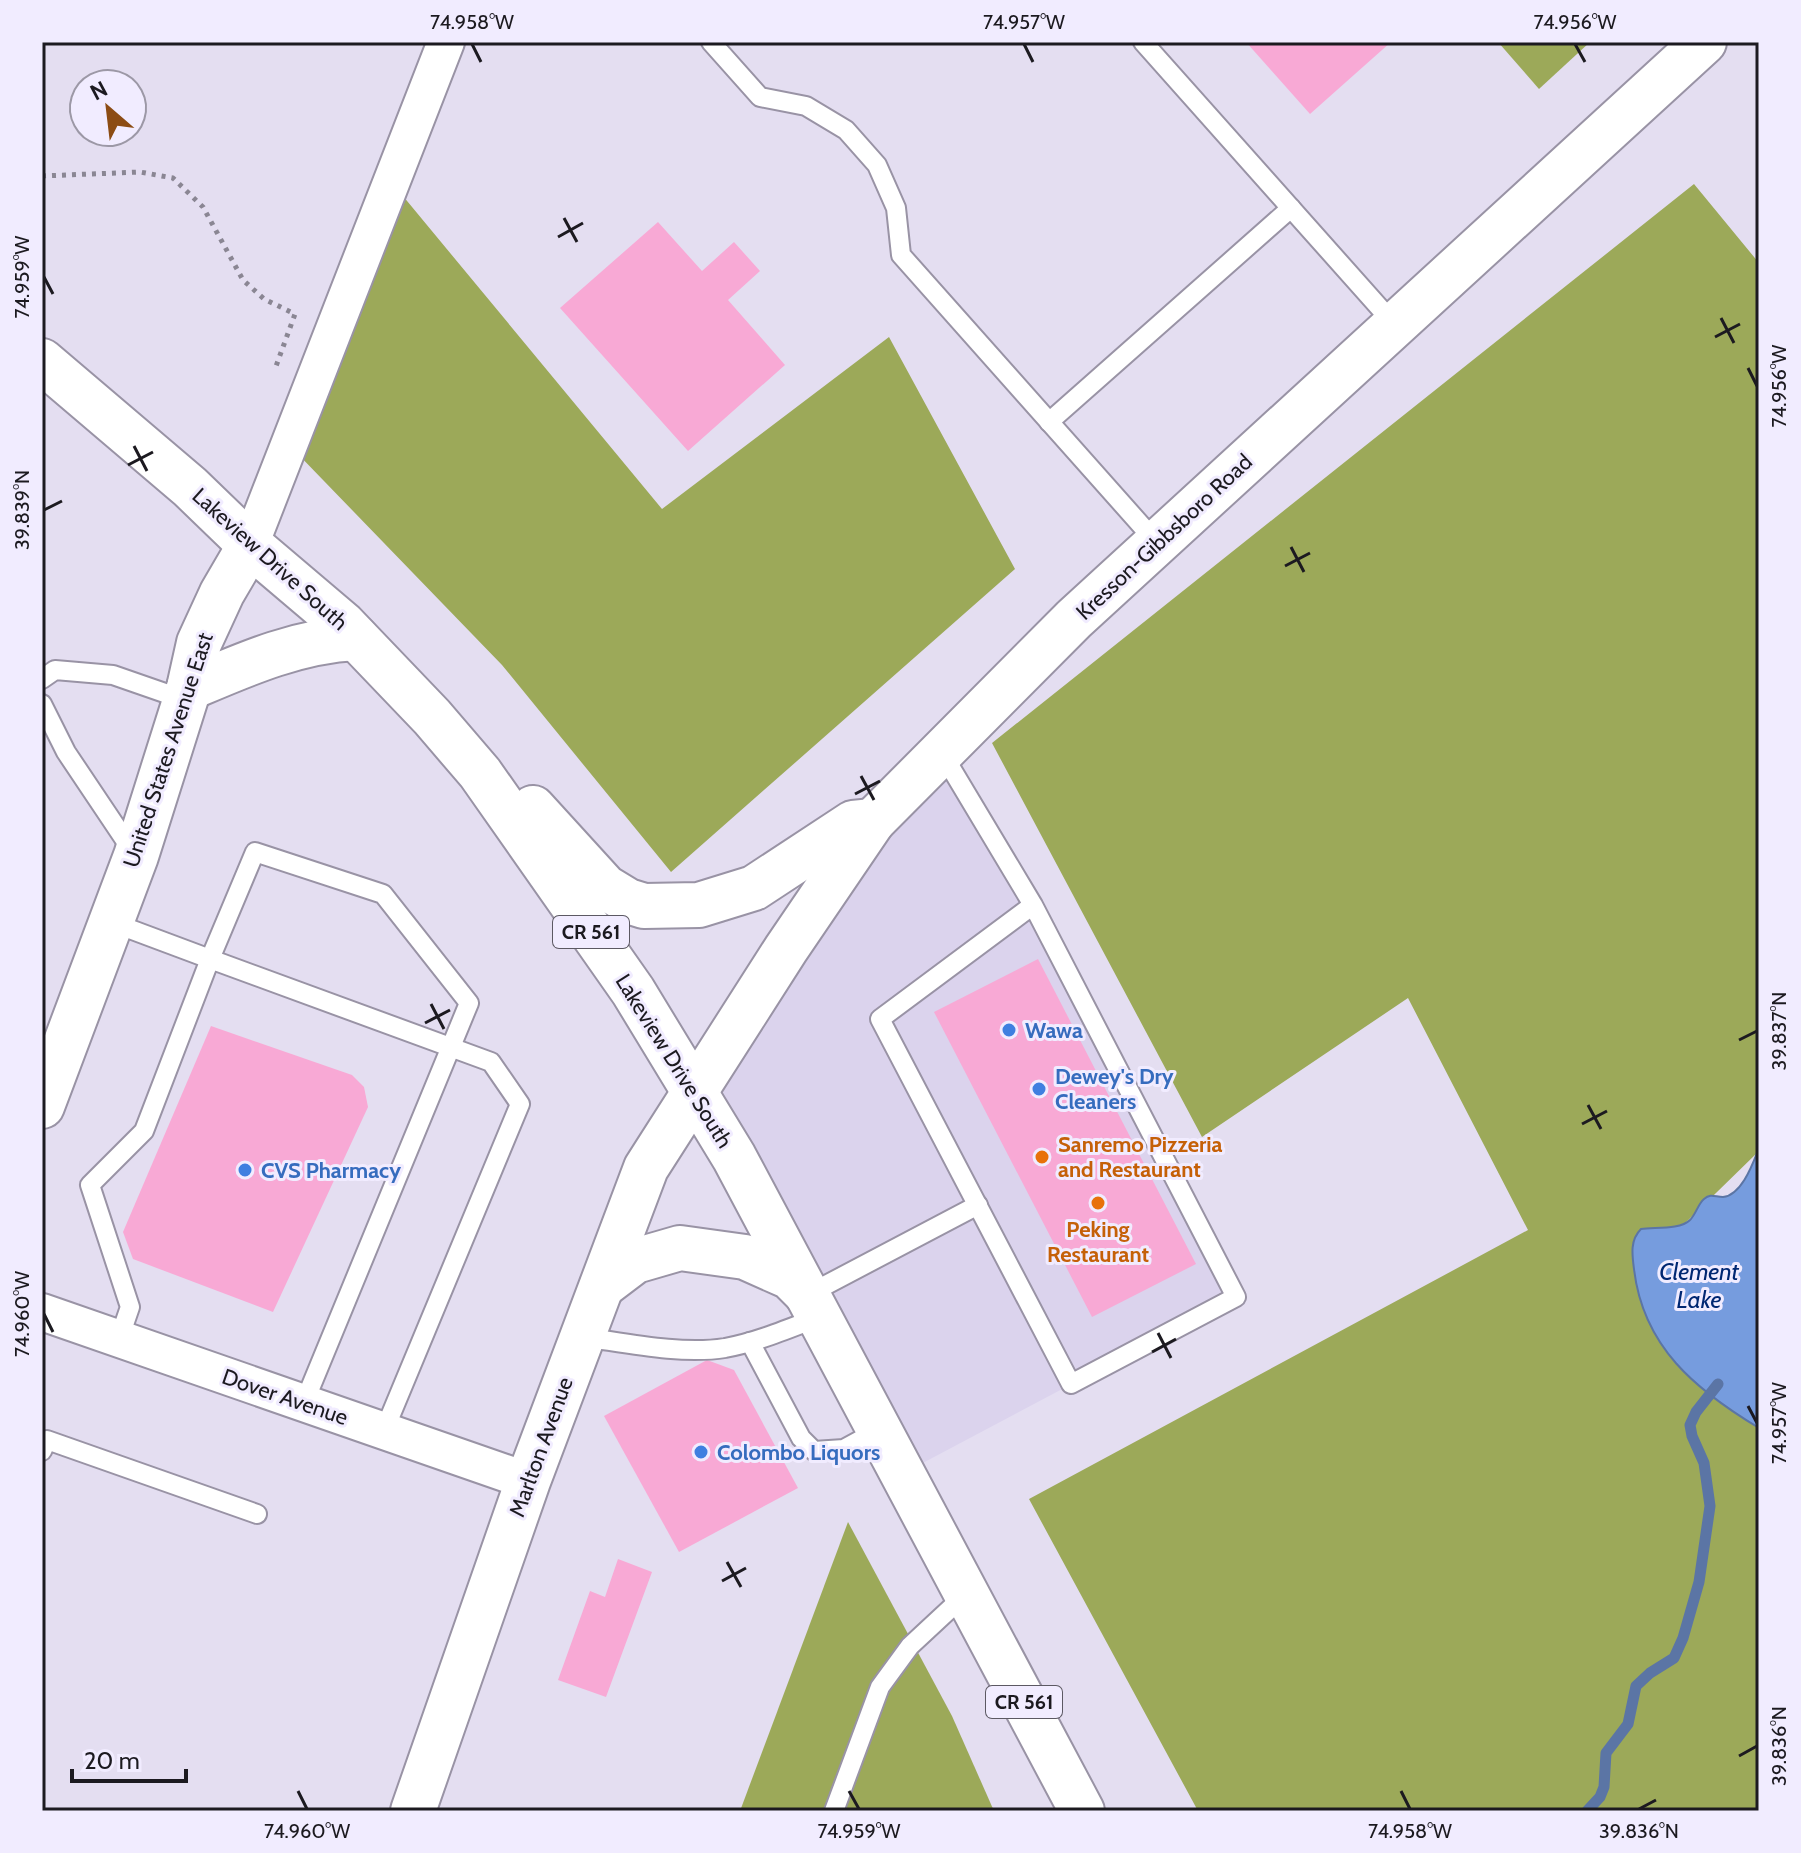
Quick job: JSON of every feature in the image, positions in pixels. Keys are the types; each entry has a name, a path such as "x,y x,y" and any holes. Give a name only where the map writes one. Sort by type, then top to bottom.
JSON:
{"street":[{"name":"United States Avenue East","path":"42,1106 136,856 187,694 199,643 222,593 250,545 446,42"},
{"name":"Kresson-Gibbsboro Road","path":"695,1094 786,949 873,821 1074,619 1704,42"},
{"name":"Lakeview Drive South","path":"42,361 190,487 250,545 356,638 432,717 480,773 633,991 734,1157 1082,1811"},
{"path":"187,694 257,659 323,639 356,638"},
{"path":"480,773 532,807 605,887 628,901 644,906 699,905 754,888 853,823 873,821"},
{"name":"Marlton Avenue","path":"413,1811 528,1481 646,1168 695,1094"},
{"path":"602,1286 635,1261 680,1248 745,1257 790,1277 813,1306"},
{"name":"Dover Avenue","path":"42,1312 528,1481"}],"lane":[{"path":"711,42 760,97 806,106 846,130 857,142 877,165 896,208 901,255 1157,543"},
{"path":"1143,42 1395,325"},
{"path":"1049,422 1291,208"},
{"path":"42,679 55,670 113,675 187,694"},
{"path":"42,704 66,752 136,856"},
{"path":"942,753 1033,905 1236,1297 1071,1384 880,1019 1033,905"},
{"path":"119,1339 130,1307 90,1185 144,1131 255,852 383,894 469,1003 304,1403"},
{"path":"111,922 491,1062 520,1104 384,1431"},
{"path":"583,1337 703,1350 750,1342 978,1205"},
{"path":"750,1342 801,1438 814,1451 844,1449 879,1430"},
{"path":"42,1451 47,1440 257,1514"},
{"path":"834,1811 880,1687 910,1646 966,1594"}],"path":[{"path":"42,176 140,172 173,178 203,207 243,280 264,299 295,314"}],"shaded area":[{"path":"942,753 1236,1297 902,1474 695,1094"}],"green space":[{"path":"1498,42 1590,42 1539,89"},
{"path":"393,184 662,509 889,337 1015,569 671,872 502,665 294,450"},
{"path":"1694,184 1759,263 1759,1144 1757,1153 1634,1273 1759,1423 1759,1811 1198,1811 1029,1499 1528,1230 1408,998 1202,1137 992,743"},
{"path":"848,1522 952,1716 994,1811 740,1811"}],"water":[{"name":"Clement Lake","path":"1759,1148 1759,1428 1694,1382 1661,1344 1639,1297 1632,1253 1633,1243 1641,1229 1686,1223 1706,1197 1723,1197 1736,1191"}],"building":[{"path":"1246,42 1391,42 1310,114"},
{"path":"658,222 702,271 734,242 760,271 728,300 785,365 688,451 560,308"},
{"path":"1038,959 1196,1264 1092,1317 934,1012"},
{"name":"CVS Pharmacy","path":"211,1026 352,1075 364,1087 368,1107 273,1312 133,1259 123,1232"},
{"name":"Colombo Liquors","path":"707,1360 734,1370 798,1488 679,1552 604,1416"},
{"path":"618,1559 652,1572 606,1697 558,1680 590,1591 605,1597"}],"waterway":[{"path":"1587,1811 1600,1797 1604,1787 1606,1753 1628,1724 1636,1686 1674,1658 1683,1638 1699,1582 1710,1506 1704,1463 1690,1425 1718,1384"}],"place":[{"name":"Wawa","path":"1009,1030"},
{"name":"Dewey's Dry Cleaners","path":"1039,1089"},
{"name":"Sanremo Pizzeria and Restaurant","path":"1042,1157"},
{"name":"CVS Pharmacy","path":"245,1170"},
{"name":"Peking Restaurant","path":"1098,1203"},
{"name":"Colombo Liquors","path":"701,1452"}]}
